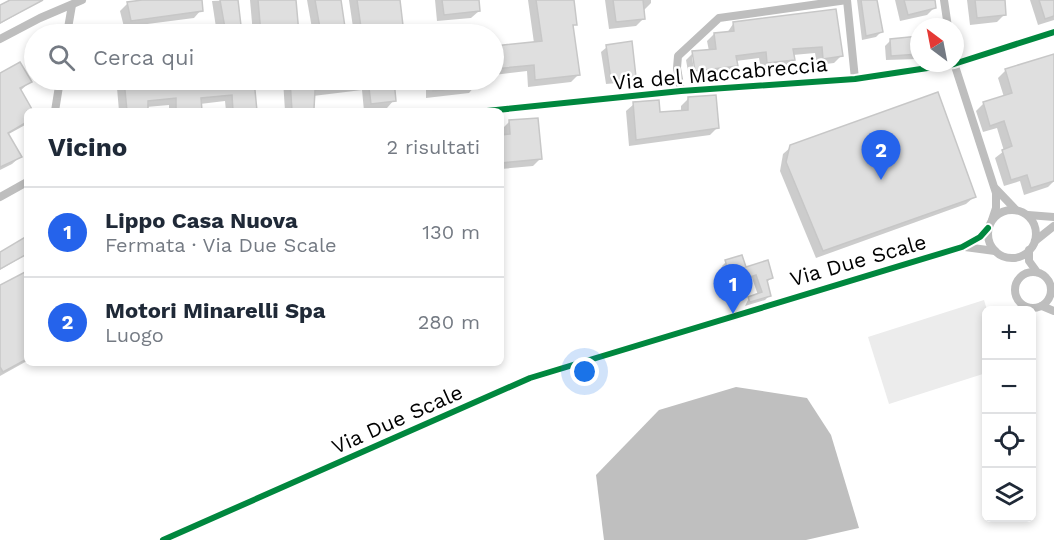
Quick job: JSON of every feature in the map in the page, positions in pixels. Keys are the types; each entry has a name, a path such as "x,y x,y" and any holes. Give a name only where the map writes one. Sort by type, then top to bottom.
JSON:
{"street":[{"path":"29,24 82,0"},
{"path":"681,91 677,68 678,56 719,18 725,15 848,0 855,79"},
{"path":"944,0 947,18"},
{"path":"69,24 72,5"},
{"path":"0,39 24,26"},
{"name":"Via del Maccabreccia","path":"964,60 1054,32"},
{"name":"Via del Maccabreccia","path":"504,109 681,91 855,79 910,70"},
{"path":"957,72 994,187 996,208 990,224 988,240 995,251 1007,257 1016,257 1029,250 1034,242 1054,226"},
{"path":"55,108 58,90"},
{"path":"0,197 24,184"},
{"path":"994,187 1016,210 1037,218 1054,217"},
{"path":"990,224 1002,211 1016,210"},
{"path":"1026,214 1035,226 1034,242"},
{"name":"Via Due Scale","path":"163,540 530,378 962,247 980,237 990,224"},
{"name":"Via Due Scale","path":"962,247 995,251"},
{"path":"1029,250 1029,261 1037,272 1052,281 1050,298 1042,306"},
{"path":"1016,257 1022,264 1015,293 1020,303 1030,308 1042,306 1054,311"},
{"path":"1020,277 1028,272 1037,272"}],"shaded area":[{"path":"984,300 986,306 982,306 982,374 889,404 868,337"},
{"path":"736,387 807,398 831,435 859,528 806,540 604,540 596,475 659,410"}],"building":[{"path":"10,0 43,0 0,23 0,5"},
{"path":"202,0 203,11 131,21 127,2"},
{"path":"220,0 238,0 241,24 224,24"},
{"path":"258,0 296,0 298,24 260,24"},
{"path":"315,0 341,0 345,24 319,24"},
{"path":"357,0 400,0 403,24 361,24"},
{"path":"442,0 479,0 480,11 444,15"},
{"path":"536,0 574,0 577,25 573,25 580,75 535,80 534,65 504,68 504,45 542,41"},
{"path":"613,0 643,0 645,19 616,22"},
{"path":"861,0 877,0 883,32 866,36"},
{"path":"904,0 935,0 936,8 908,15"},
{"path":"975,0 1005,0 1006,15 977,18"},
{"path":"1039,0 1054,0 1054,16 1045,19"},
{"path":"836,9 843,56 823,59 822,47 793,49 795,60 767,63 766,52 736,56 738,66 695,71 692,51 716,49 714,33 734,31 733,22"},
{"path":"910,37 910,55 891,56 890,39"},
{"path":"632,41 636,77 611,80 606,45"},
{"path":"1054,54 1054,181 1031,188 1027,175 1011,180 1002,150 1012,146 1004,121 990,126 983,102 1012,93 1005,69"},
{"path":"20,62 24,69 24,86 20,88 31,108 24,108 24,124 8,133 22,157 0,167 0,73"},
{"path":"125,90 255,90 257,108 233,108 232,95 201,98 202,108 176,108 176,98 148,101 148,108 127,108"},
{"path":"291,90 315,90 314,108 292,108"},
{"path":"369,90 395,90 396,101 371,104"},
{"path":"938,92 976,197 823,251 786,162 790,145"},
{"path":"716,95 719,128 636,140 633,102 659,100 660,112 688,110 688,97"},
{"path":"538,118 542,159 504,163 504,135 510,134 509,120"},
{"path":"24,238 24,256 0,269 0,252"},
{"path":"742,255 746,267 768,260 773,278 767,280 771,296 750,302 748,297 762,292 756,275 732,283 725,260"},
{"path":"24,273 24,361 3,372 0,367 0,285"}],"cycle path":[{"path":"504,109 681,91 855,79 954,64 1054,32"},
{"path":"163,540 530,378 962,247 980,237 988,228"}],"place":[{"name":"Motori Minarelli Spa","path":"881,180"},
{"name":"Lippo Casa Nuova","path":"733,314"}]}
